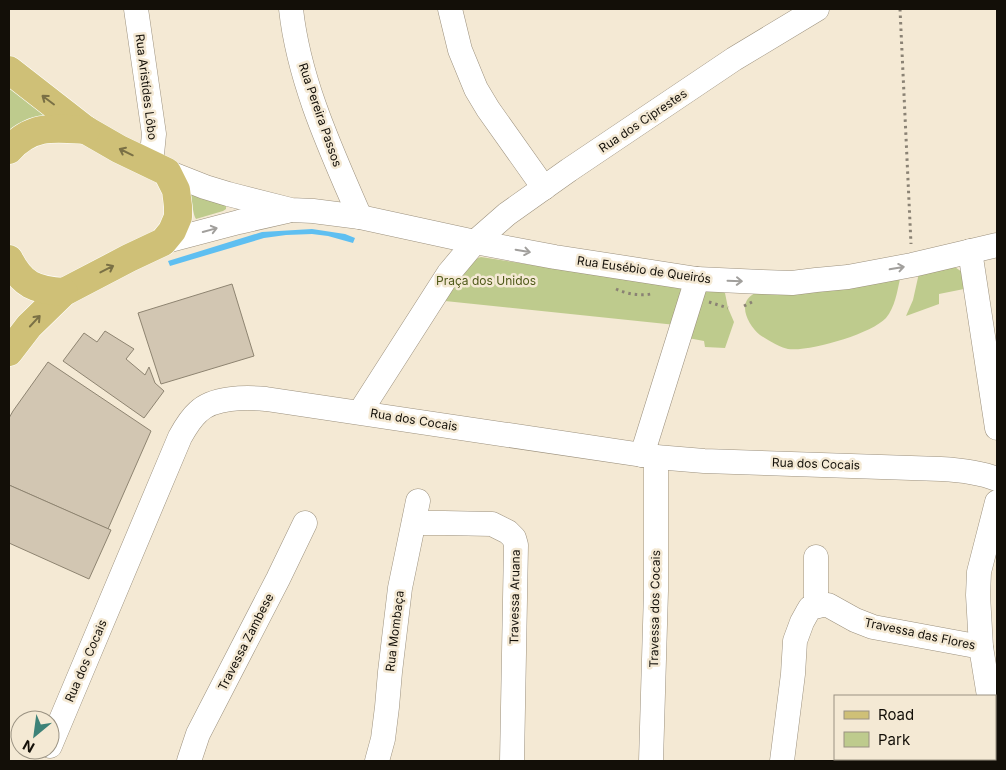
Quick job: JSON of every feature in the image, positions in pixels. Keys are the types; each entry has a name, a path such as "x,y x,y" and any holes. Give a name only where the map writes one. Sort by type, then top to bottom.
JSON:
{"main road":[{"name":"Rua Eusébio de Queirós","path":"9,70 86,130 119,149 159,168"},
{"path":"9,150 20,139 40,130 52,128 86,130"},
{"path":"9,352 29,326 64,292 163,242 172,231 178,217 176,190 159,168"},
{"path":"9,259 20,277 30,284 39,289 64,292"}],"street":[{"name":"Rua Aristídes Lôbo","path":"136,9 159,168"},
{"name":"Rua Pereira Passos","path":"291,9 300,61 310,92 325,135 360,217"},
{"path":"450,9 460,50 476,89 544,188"},
{"name":"Rua dos Ciprestes","path":"360,412 449,273 475,242 507,214 569,170 726,65 817,9"},
{"name":"Rua Eusébio de Queirós","path":"159,168 205,187 291,210 360,217 555,257 697,279 792,282 848,277 912,265 997,245"},
{"name":"Rua Eusébio de Queirós","path":"163,242 291,210"},
{"path":"970,252 997,428"},
{"name":"Travessa dos Cocais","path":"651,761 656,591 649,456 697,279"},
{"name":"Rua dos Cocais","path":"60,723 172,454 189,422 199,410 210,404 231,399 266,399 649,456 704,461 963,470 985,474 997,479"},
{"path":"989,695 981,647 978,595 979,572 997,502"},
{"name":"Rua Mombaça","path":"377,761 383,739 400,588 416,512"},
{"name":"Travessa Aruana","path":"416,512 444,523 492,524 508,532 514,538 516,545 512,761"},
{"name":"Travessa Zambese","path":"189,761 198,734 306,523"},
{"path":"782,761 793,674 795,641 810,608 816,606 816,557"},
{"name":"Travessa das Flores","path":"816,606 828,605 855,620 873,627 981,647"}],"path":[{"path":"900,9 912,265"},
{"path":"706,301 728,308"}],"green space":[{"path":"9,80 47,115 9,138"},
{"path":"192,193 226,205 226,209 196,219"},
{"name":"Praça dos Unidos","path":"481,257 680,288 676,325 445,301 466,269 476,259"},
{"path":"952,265 962,272 964,289 939,294 939,304 906,316 913,300 919,273"},
{"path":"900,279 894,304 886,318 854,336 810,348 788,349 770,341 755,330 746,312 745,306 747,301 758,292"},
{"path":"719,288 725,293 728,308 734,322 725,348 705,347 704,341 688,338 706,290"}],"water":[{"path":"312,229 345,234 355,238 353,243 312,234 286,235 264,238 170,266 168,261 262,232"}],"building":[{"path":"232,284 254,356 161,384 138,313"},
{"path":"105,331 134,349 126,359 145,375 149,367 155,383 164,391 144,418 63,361 84,333 97,342"},
{"path":"48,362 151,431 108,529 9,485 9,418"},
{"path":"9,485 111,530 89,579 9,543"}]}
